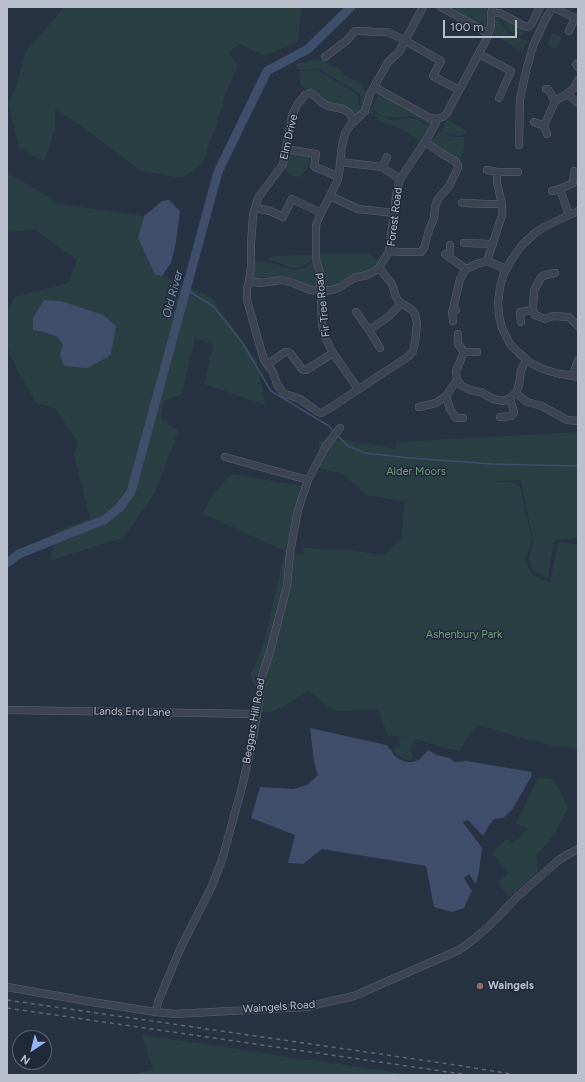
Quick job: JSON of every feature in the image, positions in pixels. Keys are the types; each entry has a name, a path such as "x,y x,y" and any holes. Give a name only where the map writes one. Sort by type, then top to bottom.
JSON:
{"street":[{"path":"256,208 270,211 283,217 292,199 321,213 338,177 345,133 348,127 365,111 374,87 388,62 399,52 404,40 423,7"},
{"path":"441,7 484,31 489,32"},
{"path":"374,87 430,118 436,119 442,117 447,113 485,43 489,32 492,10 528,27 531,25 540,7"},
{"path":"519,145 520,99 526,71 534,44 546,18 554,8 576,19 569,31"},
{"path":"325,57 346,41 355,31 362,30 385,32 404,40 441,61 433,76 459,90"},
{"path":"479,54 511,71 499,98"},
{"path":"547,134 544,126 555,101 574,88 578,80"},
{"path":"546,89 548,89 555,101"},
{"name":"Elm Drive","path":"268,364 262,354 247,300 247,289 251,267 253,215 258,198 283,164 293,113 306,94 313,94 321,102 328,106 343,109 355,120"},
{"path":"567,94 578,103"},
{"name":"Forest Road","path":"425,142 455,161 458,168 449,186 438,199 435,206 434,218 423,250 419,253 389,251 397,189 400,179 425,142 436,123 436,119"},
{"path":"534,122 544,126"},
{"path":"286,149 316,154 314,166 338,177"},
{"path":"382,167 387,157"},
{"path":"340,162 382,167 400,179"},
{"path":"487,170 497,172 518,172"},
{"path":"569,215 556,190 573,183 574,171"},
{"path":"487,261 502,215 502,204 497,172"},
{"path":"330,196 358,208 394,213"},
{"path":"462,203 489,207 502,204"},
{"path":"578,211 549,224 535,233 518,250 506,269 498,298 500,323 505,335 510,344 526,360 536,366 550,371 576,376 574,372 578,360"},
{"name":"Fir Tree Road","path":"321,213 316,225 316,259 320,274 324,337 333,353 358,389"},
{"path":"464,243 493,244"},
{"path":"450,245 449,259 466,269"},
{"path":"249,281 260,283 282,280 310,290 321,291 337,289 354,278 367,275 379,268 389,251"},
{"path":"453,321 452,312 455,309 453,297 460,279 466,269 487,261 506,269"},
{"path":"333,353 306,370 302,369 288,352 285,352 268,364 275,375 277,384 285,394 300,399 321,413 409,356 413,351 417,319 415,314 408,307 401,304 397,300 392,284 379,268"},
{"path":"555,273 542,276 531,289 535,316 545,319 553,316 569,317 578,326"},
{"path":"369,330 388,317 401,304"},
{"path":"521,322 518,310 533,310"},
{"path":"356,312 380,348"},
{"path":"458,334 458,344 464,352"},
{"path":"464,352 476,352"},
{"path":"464,352 456,371 457,380 462,386 470,390 482,392 493,399 503,401 513,396 527,402 543,403 567,420 578,421"},
{"path":"500,416 513,419 513,396 519,385 526,360"},
{"path":"419,406 436,403 446,396 457,380"},
{"path":"446,396 450,409 456,418 464,418"},
{"name":"Beggars Hill Road","path":"156,1012 158,1002 181,947 211,888 222,860 242,787 258,714 262,676 270,652 287,586 290,553 298,510 308,480 326,446 340,428"},
{"path":"225,457 308,480"},
{"name":"Lands End Lane","path":"7,710 258,714"},
{"name":"Waingels Road","path":"7,987 98,1003 174,1014 306,1007 354,996 459,950 488,927 518,896 560,859 578,850"}],"green space":[{"path":"64,7 301,7 298,41 265,56 240,44 228,52 238,65 224,99 202,164 181,178 139,170 79,124 55,110 55,130 44,161 19,148 8,103 17,83 26,52"},
{"path":"450,7 487,7 486,25 484,26 475,21 474,22 457,13 456,10"},
{"path":"500,15 525,30 522,36 516,35 509,31 502,19 498,16"},
{"path":"497,18 509,33 530,42 525,44 523,52 493,34"},
{"path":"552,33 562,37 557,49 547,46"},
{"path":"318,59 340,69 345,75 364,85 362,90 367,92 365,105 360,103 361,98 359,93 346,85 320,70 299,70 296,64"},
{"path":"317,70 357,94 359,98 358,104 364,107 355,117 345,108 345,106 323,102 321,97 308,91 300,85 300,71"},
{"path":"380,92 432,121 432,126 414,117 388,117 383,116 371,109"},
{"path":"370,111 388,119 416,119 430,126 420,141 395,126 378,121 378,116 375,116 374,113 368,113"},
{"path":"447,119 468,131 459,136 441,131"},
{"path":"440,132 453,137 464,137 464,149 459,163 449,153 430,142"},
{"path":"287,154 310,155 308,167 299,177 293,176 282,169"},
{"path":"7,172 60,204 144,216 138,238 155,275 162,276 206,295 214,301 257,362 265,405 204,384 213,345 195,337 182,394 164,401 161,418 178,431 156,491 123,538 51,560 56,531 90,518 74,454 78,443 55,408 36,403 16,367 7,347 7,312 14,297 68,283 77,260 36,230 7,232"},
{"path":"369,253 379,260 374,269 342,281 333,288 324,288 319,254"},
{"path":"314,255 314,259 307,264 290,268 275,261 267,260 274,256"},
{"path":"254,261 273,263 294,270 304,268 314,261 317,273 317,286 303,285 302,282 293,278 273,279 271,277 257,280 253,277"},
{"name":"Ashenbury Park","path":"578,432 578,538 554,540 548,578 534,572 529,560 533,541 521,480 490,482 512,482 520,487 532,540 525,560 533,575 550,583 558,542 578,544 578,749 549,745 478,725 471,732 459,751 417,739 388,735 378,710 339,711 330,708 308,691 271,712 255,712 257,691 250,675 263,646 285,551 304,554 303,548 308,548 346,550 385,555 396,543 401,542 405,502 366,495 343,474 319,468 319,441 347,440 395,449 396,442"},
{"path":"231,474 303,486 285,551 202,513 213,494"},
{"path":"400,737 417,739 410,750 414,759 407,760 395,753 394,748 399,746"},
{"path":"538,777 552,779 561,791 568,809 549,842 536,856 538,872 509,897 498,883 509,873 492,853 507,839 513,843 528,829 516,823"},
{"path":"142,1035 414,1075 128,1075 153,1070"}],"water":[{"path":"169,200 180,211 176,242 171,263 162,276 155,275 138,238 144,216 162,201"},
{"path":"44,300 61,301 103,315 116,326 111,354 87,368 64,366 60,355 63,345 58,337 33,330 33,318"},
{"path":"310,728 386,745 393,754 406,762 413,762 420,759 428,750 437,755 450,758 454,762 467,761 532,772 531,777 512,810 503,818 494,819 483,836 468,820 463,822 482,848 476,884 469,874 464,878 472,891 464,908 452,912 434,907 426,866 322,849 303,864 288,863 295,835 251,818 260,787 294,789 307,785 318,775 314,762"}],"waterway":[{"name":"Old River","path":"7,563 19,554 104,520 119,508 131,492 218,172 267,71 308,49 351,7"},
{"path":"187,290 213,306 242,342 271,391 329,426 333,431"},
{"path":"337,435 348,446 365,453 492,464 578,466"}],"railway":[{"path":"7,1000 517,1075"},
{"path":"7,1008 469,1075"}],"place":[{"name":"Waingels","path":"480,986"}],"park label":[{"name":"Alder Moors","path":"416,472"}]}
